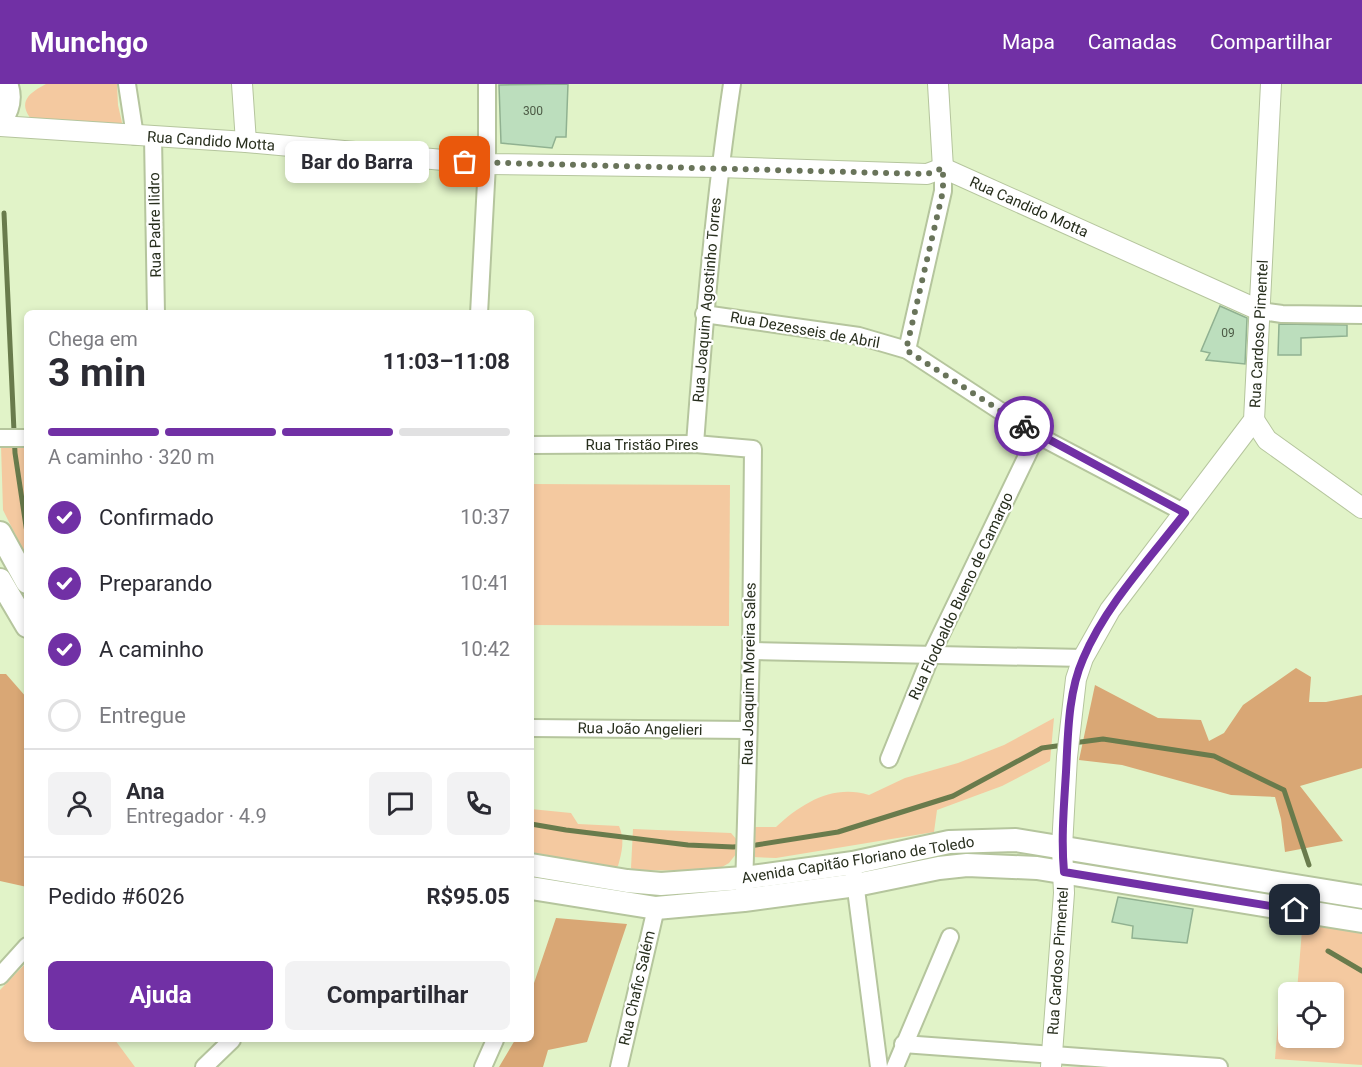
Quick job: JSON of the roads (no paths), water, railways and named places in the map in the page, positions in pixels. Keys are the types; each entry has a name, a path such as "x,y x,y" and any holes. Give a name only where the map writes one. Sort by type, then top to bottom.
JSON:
{"main road":[{"path":"0,124 7,111 9,100 6,84"},
{"path":"0,533 24,577"},
{"path":"0,580 24,621"},
{"name":"Avenida Capitão Floriano de Toledo","path":"534,883 627,881 662,884 744,879 853,862 949,842 1016,840 1362,897"},
{"name":"Avenida Capitão Floriano de Toledo","path":"534,883 656,908 744,879 856,885 939,868 967,865 1037,868 1358,921"},
{"path":"1217,897 1223,874"}],"street":[{"name":"Rua Padre Ilidro","path":"127,84 144,137 156,310"},
{"path":"242,84 246,142"},
{"path":"479,310 487,164 487,84"},
{"name":"Rua Joaquim Agostinho Torres","path":"695,444 704,314 719,167 732,84"},
{"path":"906,350 943,191 938,84"},
{"name":"Rua Cardoso Pimentel","path":"1051,1061 1064,872 1062,847 1067,757 1076,679 1083,658 1110,610 1254,420 1271,84"},
{"name":"Rua Candido Motta","path":"0,124 144,137 246,142 487,164 719,167 927,174 943,168 1261,311 1281,314 1362,315"},
{"name":"Rua Dezesseis de Abril","path":"704,314 859,336 906,350 1037,435 1185,513"},
{"path":"1254,420 1267,440 1362,508"},
{"name":"Rua Flodoaldo Bueno de Camargo","path":"889,759 932,653 1037,435"},
{"path":"0,438 24,438"},
{"name":"Rua Tristão Pires","path":"534,445 695,444 753,449"},
{"name":"Rua Joaquim Moreira Sales","path":"744,879 751,651 753,449"},
{"path":"751,651 932,653 1083,658"},
{"name":"Rua João Angelieri","path":"534,728 748,730"},
{"path":"853,862 879,1067"},
{"name":"Rua Chafic Salém","path":"619,1067 656,908"},
{"path":"895,1067 950,937"},
{"path":"0,976 24,949"},
{"path":"204,1067 230,1042"},
{"path":"483,1067 494,1042"},
{"path":"903,1044 1051,1061 1219,1067"}],"waterway":[{"path":"4,213 15,453 24,513"},
{"path":"1073,743 1103,739 1214,756 1284,790 1309,865"},
{"path":"534,825 688,845 733,847 756,845 838,832 953,796 1042,748 1064,745"},
{"path":"1328,951 1362,971"}],"place":[{"name":"Bar do Barra","path":"465,162"}]}
